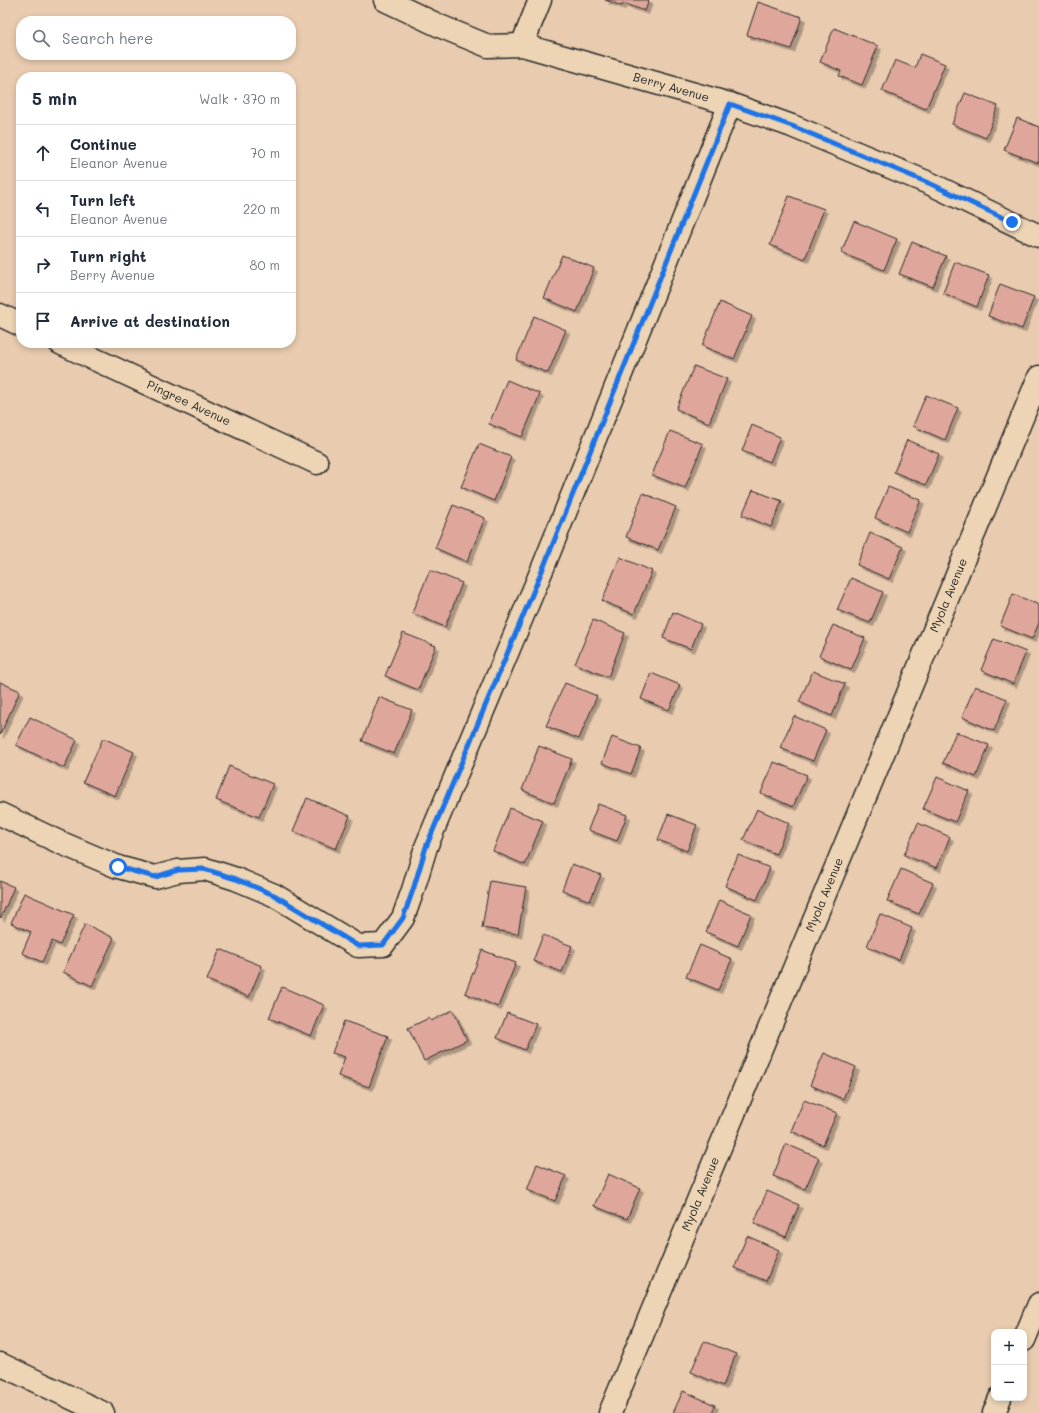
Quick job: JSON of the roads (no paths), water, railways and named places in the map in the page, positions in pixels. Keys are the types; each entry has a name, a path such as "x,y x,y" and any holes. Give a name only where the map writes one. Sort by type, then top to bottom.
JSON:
{"street":[{"name":"Berry Avenue","path":"385,0 488,46 522,44 730,104 792,126 909,175 1039,236"},
{"path":"522,44 540,0"},
{"path":"0,814 59,842 118,867 155,877 178,870 204,869 236,879 274,895 358,946 383,945 403,918 426,847 544,566 730,104"},
{"path":"0,315 16,323"},
{"name":"Pingree Avenue","path":"71,348 317,463"},
{"name":"Myola Avenue","path":"610,1413 1039,377"},
{"path":"1027,1333 1039,1304"},
{"path":"0,1364 102,1413"},
{"path":"994,1413 999,1401"}]}
